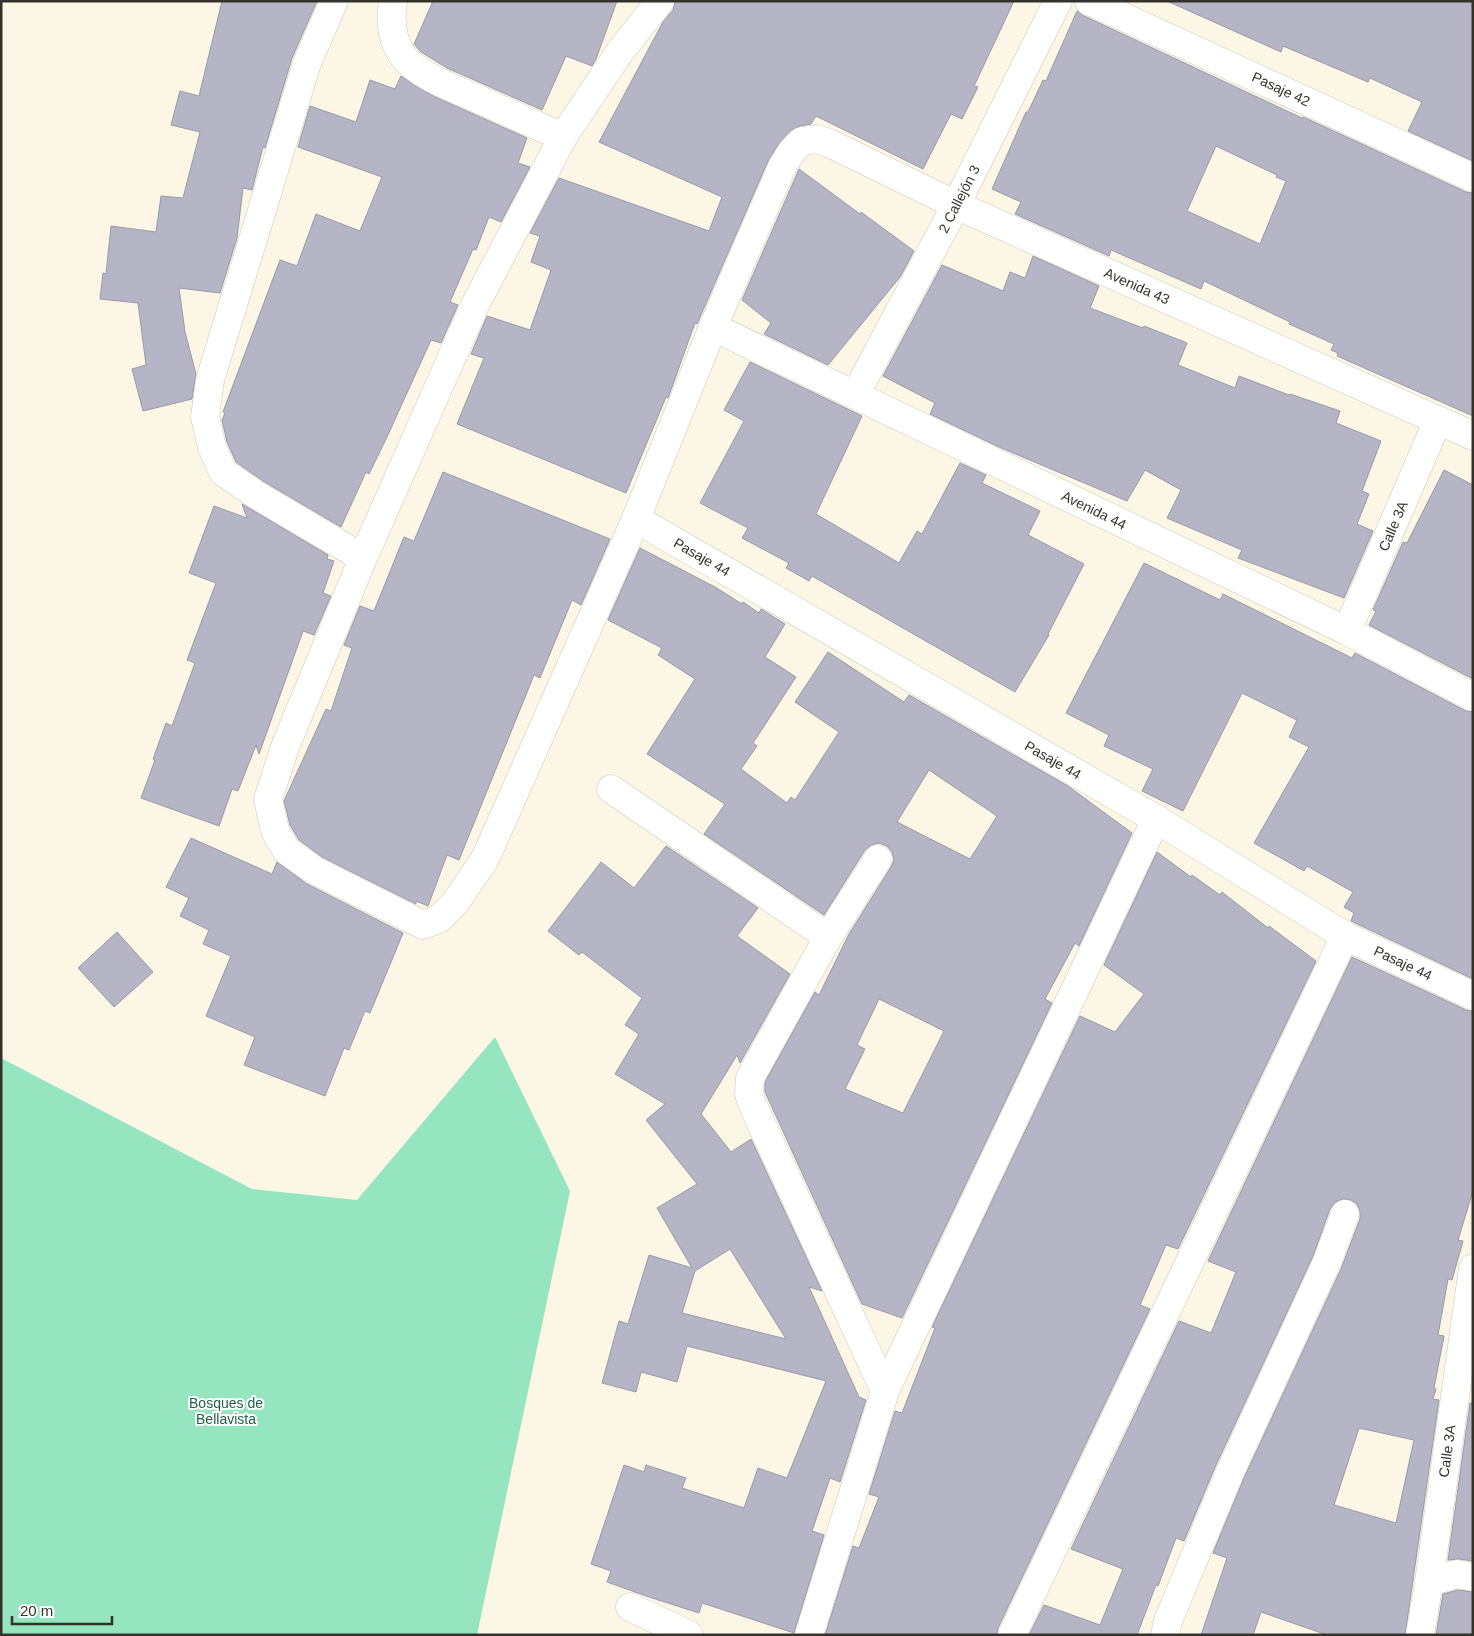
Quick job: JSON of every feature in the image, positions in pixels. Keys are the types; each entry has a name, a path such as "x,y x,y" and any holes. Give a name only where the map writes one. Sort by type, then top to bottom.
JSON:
{"street":[{"path":"334,1 304,72 210,380 205,417 212,447 222,472 363,558"},
{"path":"393,1 391,17 394,39 404,56 417,69 445,84 563,137"},
{"path":"660,1 619,53 563,137 475,304 363,558 285,747 268,799 275,831 287,851 314,870 423,925 439,919 455,903 485,859 636,519 713,328"},
{"name":"2 Callejón 3","path":"855,394 956,205 1058,1"},
{"name":"Pasaje 42","path":"1089,1 1473,178"},
{"name":"Avenida 43","path":"713,328 782,167 792,151 802,141 816,140 830,143 956,205 1473,436"},
{"name":"Avenida 44","path":"713,328 855,394 1347,632 1473,697"},
{"name":"Calle 3A","path":"1347,632 1438,420"},
{"name":"Pasaje 44","path":"636,519 1156,819 1345,936 1473,996"},
{"path":"611,789 828,937"},
{"path":"809,1635 884,1391 1156,819"},
{"path":"878,859 828,937 750,1078 749,1094 752,1106 884,1391"},
{"path":"1012,1635 1345,936"},
{"path":"1165,1635 1168,1621 1230,1472 1327,1262 1345,1214"},
{"name":"Calle 3A","path":"1420,1635 1473,1268"},
{"path":"1429,1582 1457,1574 1473,1577"},
{"path":"630,1607 689,1635"}],"green space":[{"name":"Bosques de Bellavista","path":"495,1037 570,1191 477,1635 1,1635 1,1058 252,1189 357,1200"}],"building":[{"path":"222,1 317,1 292,58 265,148 263,147 252,190 243,188 237,238 220,293 179,288 185,332 196,374 192,399 143,411 132,369 146,365 138,303 100,299 103,273 106,274 111,226 156,232 161,196 183,198 200,132 171,125 180,91 199,96"},
{"path":"433,1 617,1 592,66 566,56 542,110 447,68 421,52 414,44"},
{"path":"675,1 1014,1 974,86 978,87 962,119 951,114 923,169 816,116 811,124 791,130 779,143 768,161 697,324 695,323 668,398 666,397 626,493 457,424 484,358 471,354 487,316 530,330 551,270 531,262 540,236 530,233 559,178 709,231 722,197 599,142 663,22 673,10"},
{"path":"1167,1 1473,1 1473,161 1408,131 1422,102 1370,78 1368,82 1283,46 1281,52"},
{"path":"1077,11 1302,118 1466,192 1473,193 1473,416 1337,356 1338,353 1331,350 1334,344 1289,324 1290,322 1204,281 1201,289 1111,250 1109,256 1015,214 1021,202 992,189 1026,112 1028,112 1043,80 1046,81","holes":["1216,146 1277,175 1276,177 1286,181 1260,244 1187,211"]},
{"path":"401,76 433,96 527,138 518,163 530,167 501,222 489,217 476,250 473,249 450,302 458,305 441,343 431,340 387,437 369,474 366,472 341,527 263,481 236,462 227,442 222,420 225,413 223,412 280,260 297,266 316,214 360,231 382,177 298,147 310,106 356,122 370,80 395,89"},
{"path":"799,169 914,251 900,277 828,365 764,334 771,323 742,300"},
{"path":"1033,256 1099,286 1090,308 1187,343 1178,365 1235,388 1239,376 1289,395 1340,411 1336,423 1381,441 1362,491 1369,494 1357,524 1373,531 1344,598 1238,558 1242,550 1167,518 1181,490 1145,470 1127,501 999,447 930,414 935,403 883,376 942,265 1003,291 1010,272 1025,278"},
{"path":"750,362 862,416 816,514 899,563 917,531 922,534 960,463 986,475 982,483 1040,511 1028,535 1084,564 1049,635 1015,692 812,576 809,581 786,568 789,563 742,538 748,528 700,503 744,421 724,410"},
{"path":"1444,470 1473,485 1473,679 1369,625 1376,611 1373,610 1403,542 1407,543"},
{"path":"443,472 610,539 581,605 572,600 540,678 534,675 459,860 447,855 428,906 416,901 416,904 322,857 299,840 290,825 284,801 326,709 331,711 352,648 344,645 360,606 374,611 404,537 414,541"},
{"path":"242,504 328,555 327,559 334,561 323,593 331,596 314,635 303,631 259,754 256,745 238,791 232,789 219,826 141,798 166,723 172,726 195,663 187,660 216,583 189,573 214,506 247,518"},
{"path":"640,548 715,587 742,604 743,602 759,613 761,609 785,624 765,657 796,677 753,743 757,746 741,769 787,803 791,797 795,800 839,732 795,702 828,652 904,702 909,695 1068,786 1132,833 1079,946 1075,943 1045,999 1052,1003 902,1318 862,1304 765,1092 765,1082 815,992 819,995 849,934 891,867 894,860 892,852 887,846 879,843 871,845 865,850 824,915 704,834 725,804 647,754 695,679 658,655 662,648 608,620","holes":["929,770 997,816 970,859 897,822","879,999 944,1031 903,1113 845,1089 865,1049 857,1045"]},
{"path":"1144,563 1220,600 1223,594 1352,658 1355,653 1466,711 1473,712 1473,979 1351,921 1354,913 1344,907 1353,892 1307,866 1304,871 1254,843 1309,747 1289,737 1297,720 1242,693 1183,811 1142,791 1153,769 1104,746 1109,735 1066,713"},
{"path":"191,838 272,874 277,862 307,884 403,933 370,1013 365,1011 349,1050 344,1048 325,1096 244,1065 255,1037 206,1016 231,956 203,944 209,930 180,916 189,898 166,887"},
{"path":"666,846 758,908 737,936 790,974 740,1063 737,1055 701,1114 731,1152 751,1139 822,1291 809,1287 859,1397 866,1400 840,1482 830,1478 812,1531 824,1535 794,1633 702,1603 699,1613 649,1597 607,1582 611,1571 591,1564 624,1465 644,1472 646,1465 686,1478 682,1488 744,1508 758,1468 787,1478 826,1381 687,1346 677,1382 641,1372 636,1392 602,1383 619,1321 628,1324 649,1255 692,1268 657,1208 697,1184 646,1120 665,1104 615,1074 639,1034 625,1025 642,998 582,952 579,955 548,931 601,862 634,888","holes":["730,1249 786,1339 682,1313 695,1271"]},
{"path":"1157,852 1220,895 1222,892 1268,928 1269,926 1316,961 1178,1249 1166,1245 1140,1305 1150,1309 998,1628 997,1635 825,1635 853,1546 859,1548 879,1497 869,1494 895,1411 902,1413 935,1328 932,1327 1080,1016 1115,1032 1144,994 1104,965"},
{"path":"117,932 153,972 114,1007 78,968"},
{"path":"1352,957 1466,1010 1473,1011 1473,1191 1458,1240 1463,1241 1452,1280 1448,1279 1438,1335 1444,1336 1433,1399 1439,1400 1405,1635 1327,1635 1261,1612 1253,1635 1201,1635 1227,1558 1213,1553 1244,1478 1341,1269 1360,1219 1357,1204 1351,1200 1343,1199 1335,1202 1330,1209 1313,1256 1216,1465 1184,1541 1176,1538 1137,1635 1029,1635 1044,1605 1100,1625 1123,1569 1071,1549 1179,1321 1211,1333 1236,1272 1208,1261","holes":["1359,1428 1414,1440 1396,1523 1334,1505"]},
{"path":"1470,1403 1473,1403 1473,1561 1448,1560"},
{"path":"1458,1590 1473,1592 1473,1635 1436,1635 1443,1594"}]}
